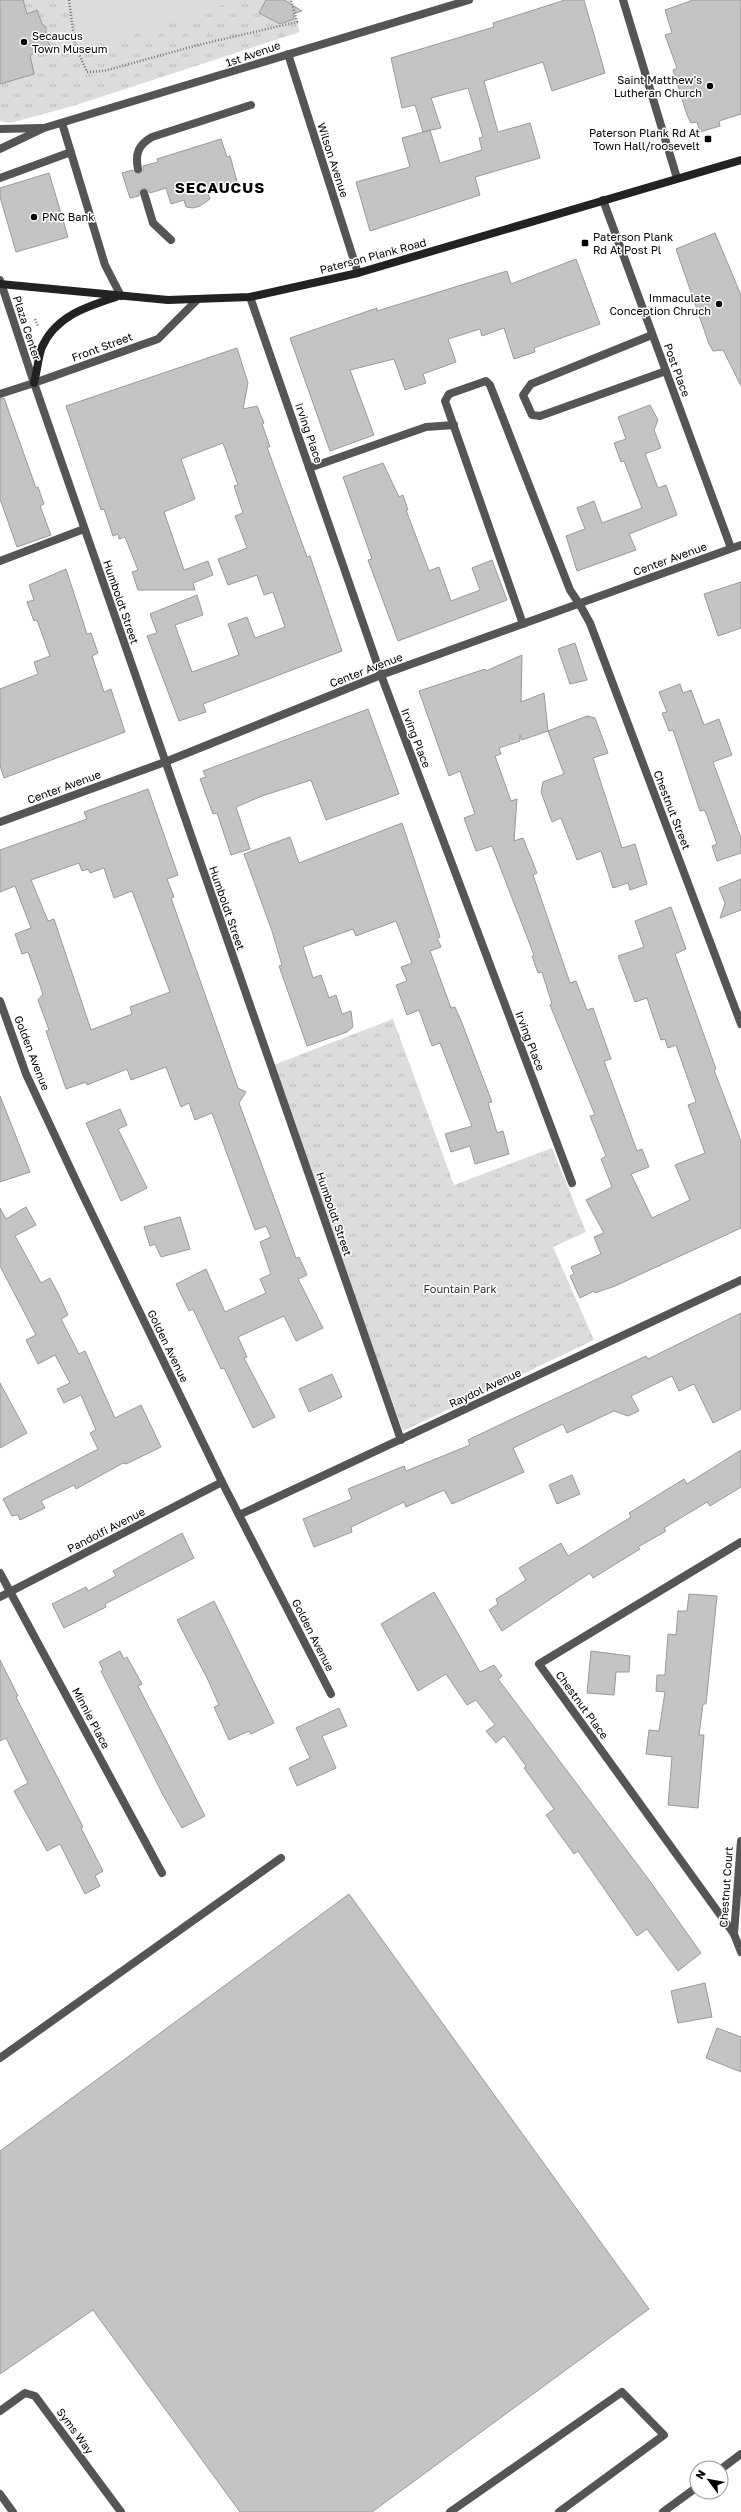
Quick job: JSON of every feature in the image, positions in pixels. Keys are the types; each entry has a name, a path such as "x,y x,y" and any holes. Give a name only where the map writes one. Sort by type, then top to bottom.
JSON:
{"main road":[{"name":"Paterson Plank Road","path":"0,283 121,296 197,300 250,297 358,273 741,160"},
{"path":"34,383 42,348 61,321 84,307 121,296"}],"street":[{"name":"1st Avenue","path":"0,149 44,128 469,0"},
{"path":"623,0 677,178"},
{"name":"Wilson Avenue","path":"288,54 358,273"},
{"path":"138,169 135,160 137,153 142,143 152,137 251,105"},
{"path":"62,123 105,265 121,296"},
{"name":"1st Avenue","path":"0,129 44,128"},
{"path":"0,178 71,152"},
{"path":"144,193 153,223 171,240"},
{"name":"Post Place","path":"603,200 731,548"},
{"name":"Plaza Center","path":"0,283 34,383"},
{"name":"Irving Place","path":"250,297 381,676 572,1183"},
{"name":"Front Street","path":"0,394 158,339 197,300"},
{"path":"652,335 531,384 523,395 525,402 532,415 540,416 666,371"},
{"name":"Chestnut Street","path":"454,425 445,401 449,394 486,381 493,393 570,590 590,623 741,1024"},
{"name":"Humboldt Street","path":"34,383 401,1440"},
{"path":"309,468 426,427 454,425 523,624"},
{"path":"0,561 84,529"},
{"name":"Center Avenue","path":"0,822 165,762 381,676 523,624 580,605 741,545"},
{"name":"Golden Avenue","path":"0,1000 26,1074 222,1482 331,1694"},
{"name":"Raydol Avenue","path":"239,1515 741,1280"},
{"name":"Pandolfi Avenue","path":"0,1597 222,1482"},
{"name":"Chestnut Place","path":"741,1542 539,1664 734,1934 741,1952"},
{"name":"Minnie Place","path":"0,1573 162,1873"},
{"name":"Chestnut Court","path":"734,1934 741,1841"},
{"path":"0,2058 281,1858"},
{"path":"450,2512 622,2392 664,2435 559,2512"},
{"name":"Syms Way","path":"0,2411 25,2393 35,2396 121,2512"},
{"path":"729,2463 741,2454"},
{"path":"663,2512 689,2493"},
{"path":"0,2494 13,2512"}],"path":[{"path":"69,0 75,44 86,72 104,71 198,45 297,22 291,0"},
{"path":"30,327 37,326"}],"green space":[{"path":"0,0 291,0 300,32 73,106 10,123 0,121"},
{"path":"73,0 240,0 80,50 75,27"},
{"name":"Fountain Park","path":"393,1019 454,1185 552,1148 586,1232 553,1247 594,1340 403,1431 271,1066"}],"building":[{"name":"Secaucus Town Museum","path":"0,0 23,0 27,14 37,10 42,24 46,27 46,36 50,47 30,55 34,74 0,84"},
{"path":"266,0 284,0 302,11 293,14 294,19 280,24 259,13"},
{"path":"565,0 584,0 605,73 552,91 543,62 484,81 498,132 530,123 540,158 475,177 480,195 370,231 356,182 410,167 402,138 423,132 415,105 402,108 391,58 494,27 493,23","holes":["468,88 483,137 479,138 482,150 440,163 430,130 441,128 431,98"]},
{"name":"Saint Matthew's Lutheran Church","path":"693,0 741,0 741,114 719,121 720,126 700,132 697,122 691,123 687,115 673,70 677,68 665,35 672,33 665,10"},
{"path":"221,139 227,157 230,156 238,185 208,194 210,199 200,206 193,208 186,207 184,200 171,204 166,188 150,193 147,189 143,188 139,191 139,196 130,198 122,173 133,170 139,174 143,171 143,166 158,162 157,159"},
{"name":"PNC Bank","path":"49,173 68,237 16,252 0,197 0,188"},
{"name":"Immaculate Conception Chruch","path":"715,233 741,295 741,386 723,350 713,351 709,344 676,249"},
{"path":"576,259 600,324 534,348 535,352 514,359 504,328 482,336 480,329 448,339 456,362 423,374 426,383 405,390 394,359 350,370 374,435 330,451 290,338 377,308 377,311 507,271 511,284"},
{"path":"237,348 248,383 243,409 257,406 264,423 262,424 270,447 267,447 307,557 310,556 342,651 203,704 206,712 179,721 147,636 157,633 150,614 197,595 203,615 175,625 192,672 239,655 228,624 247,617 255,638 285,627 273,592 264,595 257,575 228,585 218,559 247,548 235,516 243,513 234,486 238,485 223,443 181,459 195,499 164,512 184,570 208,561 213,575 193,583 195,590 138,590 132,572 138,570 125,537 119,539 118,534 113,536 104,509 101,510 66,406"},
{"path":"4,398 36,488 38,487 44,504 40,506 51,535 17,547 0,499 0,399"},
{"path":"650,405 658,420 654,430 661,448 645,454 658,488 666,485 677,515 629,534 636,550 577,571 566,536 585,529 577,508 594,501 602,523 642,508 624,461 621,462 614,443 626,439 618,417"},
{"path":"383,463 399,497 403,495 408,510 406,510 429,571 439,567 451,601 480,590 472,568 492,560 507,600 398,641 368,560 372,559 343,477"},
{"path":"66,569 87,634 91,633 98,653 92,656 104,692 111,689 125,732 4,778 0,766 0,689 38,674 34,662 50,656 37,620 34,621 27,602 34,600 29,585"},
{"path":"741,582 741,628 718,636 704,594"},
{"path":"575,643 587,680 570,684 558,649"},
{"path":"522,655 521,702 544,693 548,731 522,740 520,735 520,741 499,748 501,754 495,756 511,801 517,799 514,841 523,838 537,873 533,875 570,983 576,981 587,1010 593,1008 611,1059 604,1061 637,1151 642,1149 649,1167 631,1174 652,1218 690,1200 675,1165 705,1153 688,1105 696,1102 676,1045 668,1048 665,1039 661,1040 647,998 635,1002 618,956 644,947 635,921 671,907 686,949 675,954 716,1069 714,1070 741,1141 741,1228 615,1286 595,1293 594,1291 580,1298 570,1276 574,1274 571,1267 601,1254 594,1237 604,1233 586,1200 612,1187 601,1159 606,1156 590,1116 595,1115 550,1005 552,1004 542,972 538,973 532,956 534,955 492,846 476,851 464,818 475,814 460,771 449,776 419,691 485,669 486,671"},
{"path":"680,684 683,693 691,690 704,725 719,719 732,755 713,762 741,838 741,853 717,861 712,846 717,844 706,813 704,810 700,811 673,730 669,731 662,713 667,712 659,692"},
{"path":"368,709 399,794 326,820 311,780 262,796 236,807 250,849 231,855 217,813 213,814 200,779 206,777 203,771"},
{"path":"587,716 595,718 608,753 593,758 622,848 635,844 647,884 630,890 628,883 613,888 601,851 577,860 561,818 552,822 541,792 543,782 564,774 548,731"},
{"path":"148,789 178,875 167,879 174,897 171,898 238,1088 246,1092 239,1103 296,1258 299,1257 307,1275 298,1279 323,1328 296,1341 284,1316 238,1337 247,1357 244,1358 275,1417 253,1428 224,1368 221,1369 193,1309 189,1311 176,1284 206,1269 225,1312 266,1293 260,1279 271,1274 260,1242 271,1237 266,1226 255,1230 212,1113 195,1120 189,1103 181,1107 166,1067 131,1080 127,1069 87,1085 86,1082 66,1089 46,1031 49,1030 38,1000 43,994 28,952 22,954 15,934 31,928 15,886 0,892 0,850 87,819 84,812","holes":["79,863 82,871 88,869 90,873 104,868 114,898 132,891 170,992 130,1007 132,1014 91,1030 54,919 48,921 31,880"]},
{"path":"402,823 440,937 437,938 441,947 430,951 451,1008 455,1007 462,1023 492,1102 488,1103 497,1133 503,1131 509,1154 475,1164 470,1146 451,1152 445,1134 472,1126 440,1043 432,1046 419,1010 407,1015 396,985 407,981 401,967 412,963 396,921 356,936 353,929 303,947 313,978 321,975 329,998 336,995 342,1014 351,1011 353,1027 347,1032 307,1046 279,966 282,965 272,931 244,854 290,837 299,863"},
{"path":"741,879 741,910 720,918 725,903 719,888"},
{"path":"0,1096 30,1172 0,1182"},
{"path":"120,1109 127,1125 118,1129 147,1188 121,1201 86,1123"},
{"path":"26,1207 36,1225 15,1236 41,1283 50,1278 68,1315 61,1319 79,1354 85,1351 115,1418 141,1405 161,1447 126,1464 123,1463 76,1489 74,1485 41,1501 45,1508 20,1520 18,1515 12,1516 3,1499 98,1449 90,1433 96,1430 81,1395 64,1403 57,1389 70,1383 55,1355 38,1364 26,1340 36,1335 0,1266 0,1208 6,1219"},
{"path":"180,1217 190,1249 161,1257 155,1244 150,1246 144,1227"},
{"path":"741,1313 741,1409 713,1423 694,1384 679,1391 672,1376 631,1396 639,1411 628,1416 614,1411 567,1433 563,1424 513,1448 524,1472 452,1504 444,1490 406,1507 404,1502 351,1527 352,1532 314,1547 303,1519 352,1499 348,1489 404,1466 406,1471 470,1445 468,1440 646,1356 648,1359"},
{"path":"332,1374 342,1397 309,1412 299,1389"},
{"path":"0,1383 27,1433 0,1448"},
{"path":"741,1450 741,1487 710,1506 707,1502 664,1528 666,1531 638,1547 640,1549 593,1578 590,1573 502,1631 489,1610 498,1604 496,1599 526,1580 519,1568 561,1543 568,1556 631,1517 629,1513 684,1479 687,1484"},
{"path":"572,1475 580,1494 557,1504 549,1485"},
{"path":"182,1533 194,1558 105,1604 106,1607 64,1628 52,1604 86,1587 88,1591 116,1576 113,1571"},
{"path":"434,1592 480,1672 494,1665 502,1676 498,1679 652,1884 701,1953 678,1971 647,1929 637,1936 578,1851 574,1854 546,1815 554,1809 524,1768 526,1766 504,1736 496,1743 486,1731 495,1725 476,1700 467,1705 446,1674 418,1691 381,1624"},
{"path":"689,1594 717,1596 706,1704 703,1704 699,1735 704,1735 698,1808 668,1805 672,1757 646,1754 649,1730 659,1731 665,1692 656,1691 657,1675 665,1675 668,1634 676,1635 678,1611 687,1611"},
{"path":"214,1601 274,1723 251,1734 249,1731 229,1740 214,1707 219,1705 208,1680 177,1620"},
{"path":"120,1651 124,1659 127,1657 142,1684 138,1686 205,1816 182,1828 163,1795 101,1671 103,1670 99,1662"},
{"path":"591,1651 630,1656 629,1672 616,1672 614,1695 587,1693"},
{"path":"0,1660 18,1696 16,1697 83,1827 81,1828 103,1871 95,1876 100,1886 85,1894 60,1844 47,1851 14,1791 28,1783 6,1738 0,1741"},
{"path":"339,1708 347,1726 322,1736 336,1768 297,1786 289,1768 310,1758 296,1728"},
{"path":"349,1894 649,2309 372,2512 240,2512 93,2310 0,2374 0,2151"},
{"path":"705,1983 712,2017 678,2023 671,1991"},
{"path":"717,2028 741,2037 741,2072 706,2058"}],"place":[{"name":"Secaucus Town Museum","path":"24,42"},
{"name":"Saint Matthew's Lutheran Church","path":"710,86"},
{"name":"Paterson Plank Rd At Town Hall/roosevelt","path":"708,139"},
{"name":"PNC Bank","path":"34,217"},
{"name":"Paterson Plank Rd At Post Pl","path":"585,243"},
{"name":"Immaculate Conception Chruch","path":"719,304"}],"district":[{"name":"SECAUCUS","path":"220,188"}]}
